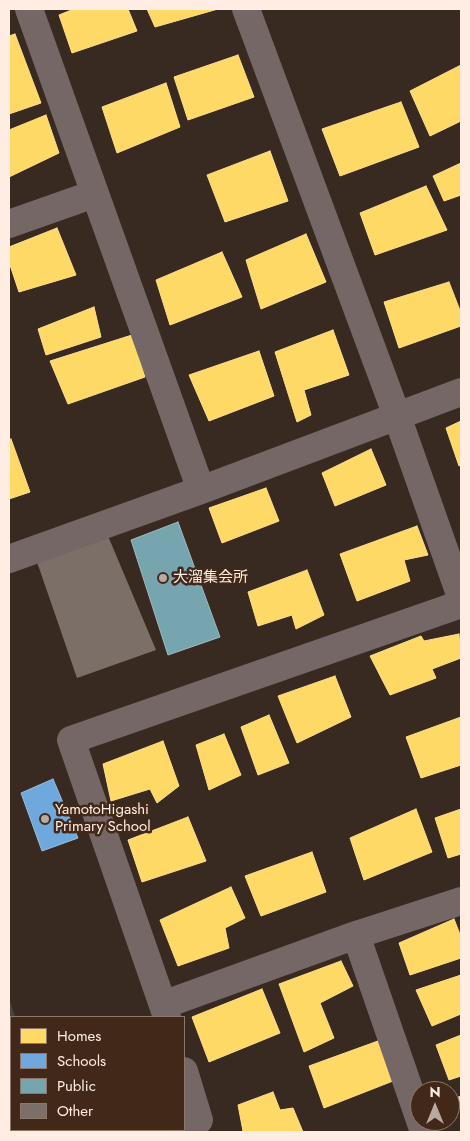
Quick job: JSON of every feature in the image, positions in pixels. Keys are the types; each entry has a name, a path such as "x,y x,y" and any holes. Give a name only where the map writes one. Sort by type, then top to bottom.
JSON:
{"street":[{"path":"29,9 201,490"},
{"path":"246,9 398,416 461,597"},
{"path":"9,224 94,194"},
{"path":"9,559 201,490 461,392"},
{"path":"461,604 71,740 165,1011 356,936 461,901"},
{"path":"356,936 424,1132"},
{"path":"185,1074 199,1120 185,1125"}],"green space":[{"path":"9,998 15,1016 10,1016 9,1098"}],"building: Homes":[{"path":"74,9 128,9 137,31 72,53 59,15"},
{"path":"147,9 218,9 155,27"},
{"path":"15,34 41,103 9,114 9,36"},
{"path":"238,55 254,97 188,120 174,77"},
{"path":"461,65 461,121 430,136 410,91"},
{"path":"166,83 180,127 117,153 102,107"},
{"path":"401,102 419,147 340,176 322,129"},
{"path":"46,115 59,153 9,177 9,130"},
{"path":"270,151 288,201 225,222 207,175"},
{"path":"461,163 461,195 444,201 433,176"},
{"path":"426,186 447,230 375,255 360,213"},
{"path":"57,228 76,275 19,292 9,262 9,247"},
{"path":"306,234 326,282 261,309 246,260"},
{"path":"222,252 242,297 170,325 156,280"},
{"path":"449,282 461,313 461,326 399,348 384,302"},
{"path":"94,307 101,337 46,355 38,329"},
{"path":"333,330 349,375 304,390 311,415 297,422 275,352"},
{"path":"132,335 145,377 68,404 50,361"},
{"path":"259,351 274,396 209,421 189,375"},
{"path":"461,421 461,465 459,466 446,428"},
{"path":"11,439 30,492 9,499 9,440"},
{"path":"371,449 386,485 335,506 322,473"},
{"path":"266,488 279,521 222,543 209,508"},
{"path":"417,526 428,555 404,560 410,581 357,601 340,554"},
{"path":"307,570 324,615 296,629 292,615 258,626 248,592"},
{"path":"459,634 461,658 432,669 436,678 390,695 370,656 421,636 424,641"},
{"path":"335,676 351,717 297,743 278,696"},
{"path":"269,715 289,763 258,775 241,727"},
{"path":"461,717 461,765 421,778 406,737"},
{"path":"224,734 241,775 209,790 196,745"},
{"path":"163,741 179,786 157,803 150,789 111,801 103,764"},
{"path":"416,809 432,852 364,880 350,838"},
{"path":"461,809 461,854 448,858 435,818"},
{"path":"188,817 206,861 142,882 128,840"},
{"path":"312,852 326,892 261,916 245,876"},
{"path":"231,887 245,918 225,928 229,948 178,966 160,920"},
{"path":"454,919 461,937 461,958 410,975 399,943"},
{"path":"341,961 353,986 320,1003 334,1038 304,1052 279,984"},
{"path":"461,975 461,1014 432,1026 416,990"},
{"path":"262,989 280,1033 209,1062 192,1017"},
{"path":"461,1035 461,1076 449,1080 436,1045"},
{"path":"378,1041 393,1081 324,1108 309,1066"},
{"path":"273,1092 280,1110 293,1108 303,1132 241,1132 243,1131 238,1105"}],"building: Schools":[{"path":"53,779 78,838 42,851 21,793"}],"building: Public":[{"path":"178,522 220,637 168,655 131,540"}],"building: Other":[{"path":"108,536 156,650 77,678 37,562"}],"place":[{"name":"大溜集会所","path":"163,578"},
{"name":"YamotoHigashi Primary School","path":"45,819"}]}
